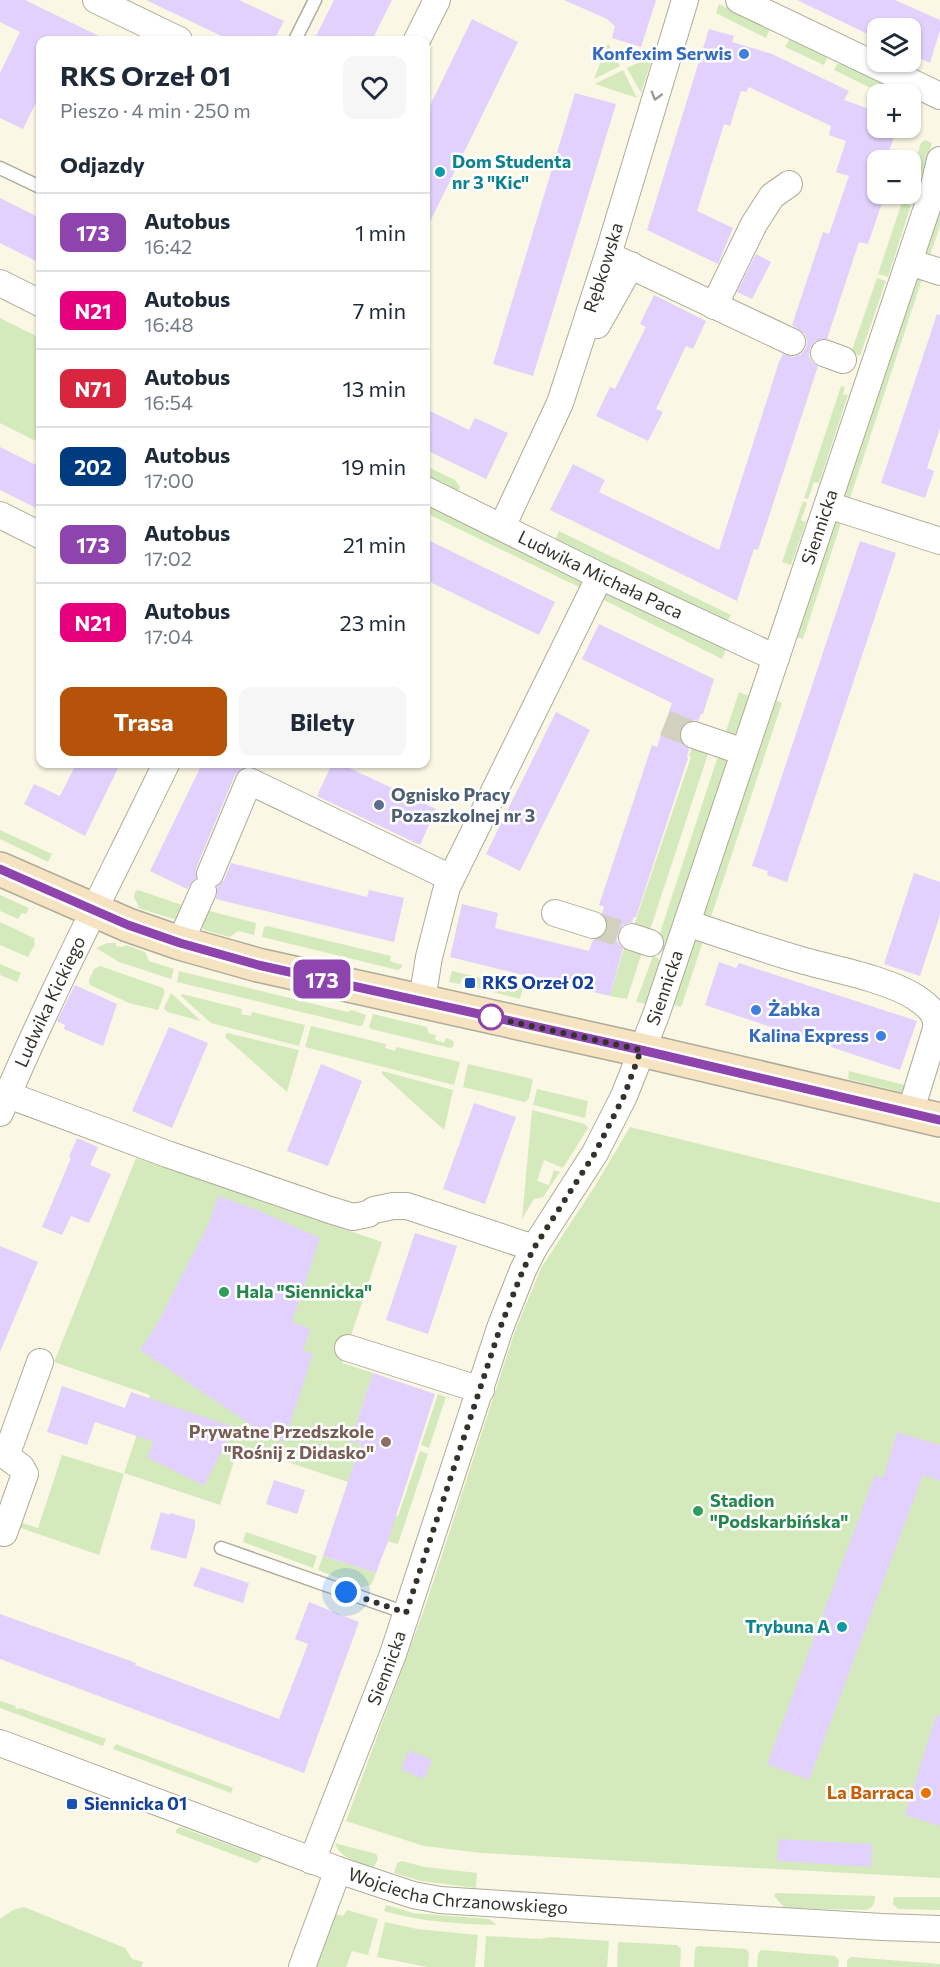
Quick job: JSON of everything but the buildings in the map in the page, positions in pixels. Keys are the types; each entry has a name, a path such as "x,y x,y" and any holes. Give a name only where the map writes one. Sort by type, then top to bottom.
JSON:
{"street":[{"path":"96,0 171,36"},
{"path":"419,36 436,0"},
{"name":"Rębkowska","path":"502,527 555,413 577,350 620,260 685,0"},
{"path":"739,0 940,96"},
{"name":"Siennicka","path":"312,1861 393,1654 500,1328 523,1270 534,1248 595,1153 624,1096 656,1015 909,262 935,201 940,160"},
{"path":"714,306 753,224 772,196 789,184"},
{"path":"620,260 792,342"},
{"path":"909,262 940,272"},
{"path":"0,283 36,301"},
{"name":"Ludwika Michała Paca","path":"430,492 600,576 776,658"},
{"path":"828,505 940,541"},
{"path":"0,515 36,533"},
{"path":"422,1000 431,947 451,878 600,576"},
{"path":"694,735 744,752"},
{"name":"Ludwika Kickiego","path":"3,1100 164,768"},
{"path":"180,943 249,781 451,878"},
{"path":"0,869 95,911 180,943 258,965 422,1000 925,1117 936,1029 936,1017 932,1011 901,990 687,923"},
{"path":"555,913 593,925"},
{"path":"3,1100 353,1217 393,1206 407,1206 534,1248"},
{"path":"348,1348 481,1390"},
{"path":"4,1533 25,1474 21,1467 3,1455 40,1362"},
{"name":"Wojciecha Chrzanowskiego","path":"0,1743 312,1861 413,1895 440,1900 838,1925 940,1929"},
{"path":"302,1967 338,1870"}],"lane":[{"path":"297,36 315,0"},
{"path":"0,168 36,186"},
{"path":"221,1548 406,1613"}],"green space":[{"path":"719,4 770,29 766,38 716,13"},
{"path":"790,38 826,56 824,65 785,47"},
{"path":"608,43 620,66 594,79"},
{"path":"653,56 641,93 627,68"},
{"path":"837,64 842,64 885,84 867,84 867,86 834,70"},
{"path":"623,70 637,98 595,84"},
{"path":"925,140 932,143 921,177 921,150 919,150"},
{"path":"901,204 911,205 888,277 878,274"},
{"path":"937,210 940,210 940,226 928,261 922,256"},
{"path":"924,273 848,504 841,500 913,275"},
{"path":"877,278 886,281 860,356 851,353"},
{"path":"0,318 36,336 36,441 0,423"},
{"path":"841,386 845,387 843,394 848,395 819,483 814,482 808,499 804,498"},
{"path":"430,468 455,480 460,487 456,495 430,482"},
{"path":"803,501 807,503 801,520 806,522 791,565 782,562"},
{"path":"430,504 582,581 583,589 430,515"},
{"path":"834,514 843,517 803,639 793,636"},
{"path":"559,531 731,615 725,625 554,542"},
{"path":"602,595 614,595 726,649 722,659 600,598"},
{"path":"739,692 749,696 734,739 724,737"},
{"path":"772,699 782,703 710,920 703,914"},
{"path":"694,742 710,748 647,939 631,934 691,757 689,756"},
{"path":"720,750 729,756 664,951 655,948"},
{"path":"0,830 52,854 48,862 0,839"},
{"path":"138,890 185,906 177,920 138,908 134,898"},
{"path":"0,895 29,908 26,914 22,913 18,919 0,911"},
{"path":"206,910 256,923 254,935 238,931 230,937 204,930 201,925"},
{"path":"0,922 34,938 35,944 28,957 0,945"},
{"path":"264,927 391,956 390,961 402,967 398,970 262,937"},
{"path":"705,935 682,1005 680,1007 672,1004 692,941"},
{"path":"107,943 116,943 116,946 122,947 126,945 145,952 149,961 174,969 171,979 119,962 96,948"},
{"path":"625,945 642,952 627,999 610,996"},
{"path":"653,956 660,962 647,1004 636,1002"},
{"path":"0,964 21,973 17,982 0,975"},
{"path":"100,966 163,988 165,992 158,1010 129,1003 90,985 89,980 94,969"},
{"path":"179,971 366,1015 363,1025 359,1026 177,982"},
{"path":"452,971 523,988 520,999 477,988 478,982 462,978 460,984 449,982"},
{"path":"171,993 201,1021 167,1012 164,1008"},
{"path":"182,994 242,1009 241,1014 251,1016 252,1012 305,1025 299,1046 211,1023 181,996"},
{"path":"373,1014 427,1027 429,1034 436,1035 435,1040 444,1043 446,1038 452,1040 453,1047 371,1029 369,1027"},
{"path":"311,1026 386,1044 385,1048 395,1051 396,1047 460,1062 454,1085 305,1047"},
{"path":"227,1033 299,1050 287,1092 225,1037"},
{"path":"468,1064 533,1079 529,1098 525,1102 463,1087"},
{"path":"382,1071 453,1090 444,1130 382,1074"},
{"path":"849,1071 909,1086 905,1093 848,1079"},
{"path":"537,1089 588,1101 585,1118 533,1105"},
{"path":"532,1110 585,1124 588,1128 563,1168 544,1160 537,1181 549,1185 554,1170 560,1172 543,1197 534,1199 522,1219"},
{"name":"Stadion \"Podskarbińska\"","path":"630,1127 940,1203 940,1878 482,1853 424,1846 346,1821 425,1607 515,1331 541,1268 595,1186"},
{"name":"Hala \"Siennicka\"","path":"136,1158 382,1242 342,1363 373,1373 353,1433 363,1437 348,1482 239,1446 220,1505 124,1473 150,1395 54,1362"},
{"path":"438,1394 446,1397 429,1448 421,1445"},
{"path":"420,1451 428,1454 398,1544 386,1541 395,1515 398,1516"},
{"path":"62,1455 124,1474 99,1555 15,1526 17,1521 38,1528"},
{"path":"246,1532 317,1556 313,1568 243,1542"},
{"path":"323,1556 376,1573 371,1585 361,1587 318,1570"},
{"path":"0,1701 106,1739 103,1746 0,1708"},
{"path":"116,1744 233,1788 231,1793 113,1749"},
{"path":"180,1827 262,1857 256,1863 176,1833"},
{"path":"335,1843 376,1854 378,1858 374,1868 356,1862 341,1853"},
{"path":"402,1861 425,1867 477,1873 476,1888 421,1881 394,1873 397,1863"},
{"path":"776,1893 875,1896 875,1898 872,1906 867,1910 785,1908 774,1896"},
{"path":"894,1897 940,1897 940,1910 898,1909 893,1904"},
{"path":"386,1905 413,1913 489,1919 497,1925 412,1918 384,1911"},
{"path":"24,1907 125,1948 132,1959 143,1962 141,1967 0,1967 0,1919 13,1910"},
{"path":"347,1910 378,1919 368,1955 352,1951 346,1967 316,1967 336,1914 343,1916"},
{"path":"385,1922 417,1929 478,1935 475,1967 427,1967 377,1957"},
{"path":"486,1936 609,1941 607,1967 484,1967"},
{"path":"618,1942 677,1945 681,1949 680,1967 617,1967"},
{"path":"698,1946 746,1949 749,1953 748,1967 694,1967 695,1949"},
{"path":"761,1950 835,1956 839,1960 838,1967 757,1967 758,1954"},
{"path":"851,1957 940,1964 940,1967 847,1967 847,1960"}],"tunnel":[{"path":"665,723 694,735"},
{"path":"593,925 632,937"}],"bus line":[{"name":"173","path":"0,869 128,925 180,943 258,965 422,1000 940,1120"}],"place":[{"name":"Konfexim Serwis","path":"744,54"},
{"name":"Dom Studenta nr 3 \"Kic\"","path":"440,172"},
{"name":"Ognisko Pracy Pozaszkolnej nr 3","path":"379,805"},
{"name":"RKS Orzeł 02","path":"470,983"},
{"name":"Żabka","path":"756,1010"},
{"name":"Kalina Express","path":"881,1036"},
{"name":"Hala \"Siennicka\"","path":"224,1292"},
{"name":"Prywatne Przedszkole \"Rośnij z Didasko\"","path":"386,1442"},
{"name":"Stadion \"Podskarbińska\"","path":"698,1511"},
{"name":"Trybuna A","path":"842,1627"},
{"name":"La Barraca","path":"926,1793"},
{"name":"Siennicka 01","path":"72,1804"}],"route":[{"path":"346,1592 406,1613 500,1328 523,1270 534,1248 595,1153 624,1096 641,1050 486,1016 491,1017"}]}
